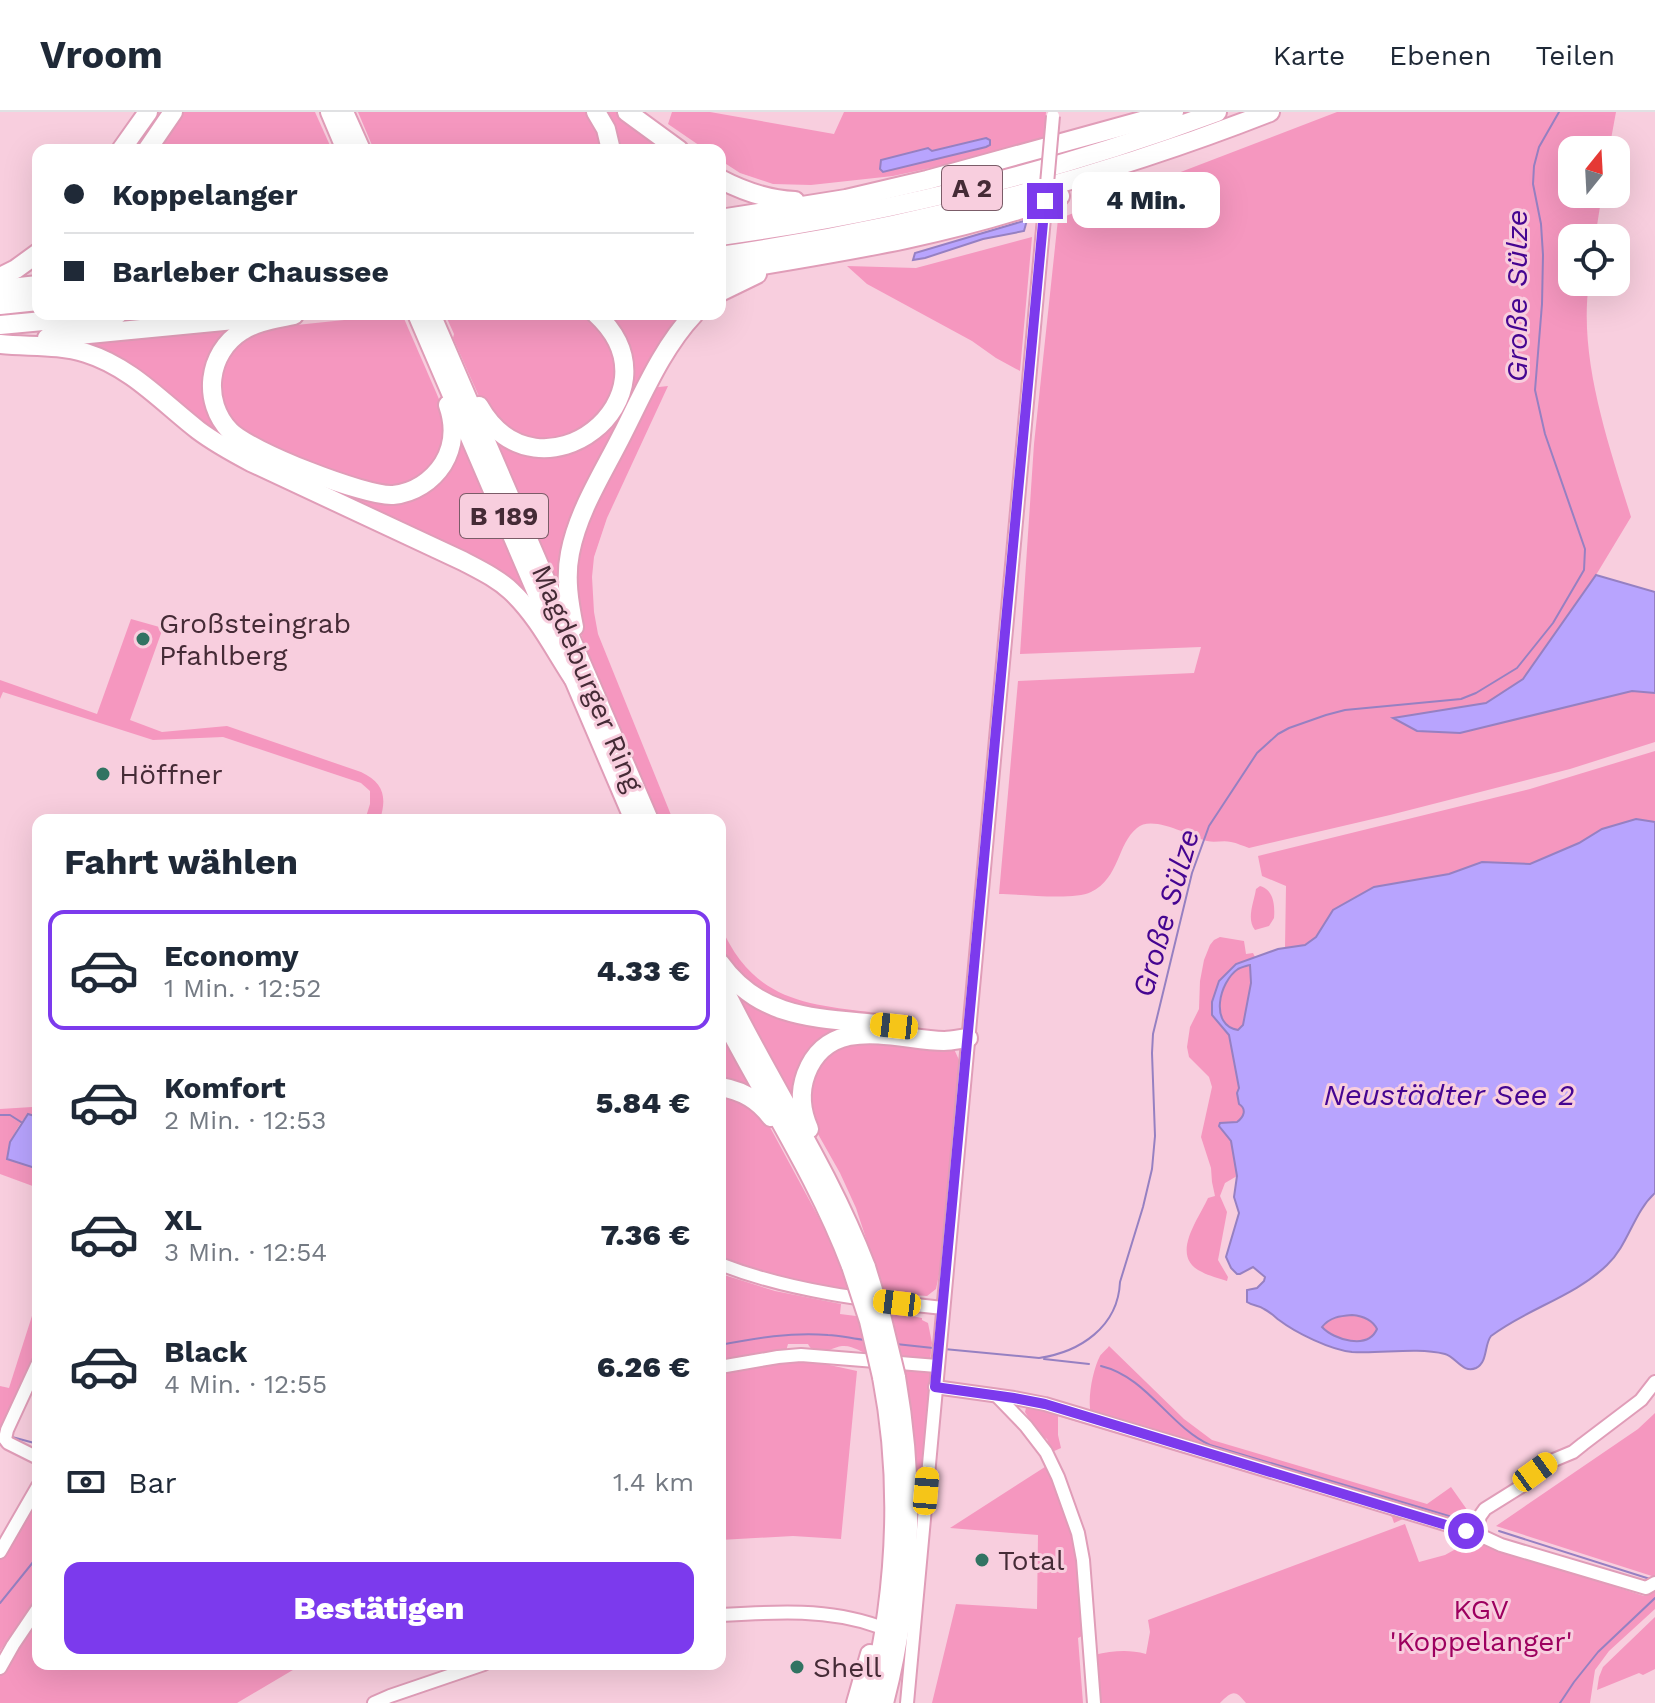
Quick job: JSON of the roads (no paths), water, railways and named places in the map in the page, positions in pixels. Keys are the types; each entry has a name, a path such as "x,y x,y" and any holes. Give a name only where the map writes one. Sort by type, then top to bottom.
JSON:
{"highway":[{"path":"125,144 148,112"},
{"path":"151,144 173,112"},
{"path":"351,112 360,144"},
{"path":"596,112 610,144"},
{"path":"627,112 671,144"},
{"path":"726,218 846,199 940,177 1174,112"},
{"name":"A 2","path":"726,235 950,194 1066,162 1217,112"},
{"name":"A 2","path":"726,255 890,227 1010,198 1098,172 1270,112"},
{"path":"334,116 357,144"},
{"path":"334,116 344,144"},
{"path":"726,271 923,237 1059,197 1098,172"},
{"path":"726,182 783,201 846,199"},
{"path":"0,277 32,257"},
{"path":"726,289 756,274 800,259"},
{"path":"0,289 32,286"},
{"path":"0,305 32,302"},
{"path":"0,325 54,320"},
{"path":"0,343 242,320"},
{"path":"276,320 247,328 227,344 216,362 213,398 217,411 231,432 251,445 318,474 369,492 397,494 415,489 435,475 445,460 452,437 452,418 432,367 441,354 456,357 483,413 502,434 516,442 551,447 587,437 603,423 617,402 622,387 620,350 611,331 601,320"},
{"name":"Magdeburger Ring","path":"426,320 581,680 632,814"},
{"path":"581,680 569,597 568,571 572,543 585,509 654,373 689,320"},
{"path":"0,343 58,347 103,359 137,380 198,430 237,455 489,575 511,591 526,608 581,680"},
{"name":"Magdeburger Ring","path":"581,680 646,814"},
{"path":"726,970 748,993 787,1012 815,1018 947,1031 968,1038"},
{"path":"726,993 826,1175 847,1220 869,1321 889,1377 907,1460 908,1533 901,1619 884,1703"},
{"path":"726,1022 859,1266"},
{"path":"826,1175 828,1165 806,1123 802,1100 807,1071 824,1049 841,1039 859,1034 945,1041 968,1038"},
{"path":"726,1088 738,1091 757,1102 768,1112 790,1149 801,1156"},
{"path":"870,1703 884,1643 892,1579 895,1522 894,1468 888,1414 889,1377"},
{"path":"856,1703 884,1591 892,1579"}],"street":[{"path":"907,1703 1053,114"},
{"path":"726,1266 800,1288 943,1308"},
{"path":"726,1366 801,1355 938,1354"},
{"path":"32,1376 6,1431 7,1442 32,1455"},
{"path":"1475,1533 1485,1509 1525,1484 1549,1462 1573,1452 1591,1439 1641,1400 1655,1382"},
{"path":"935,1387 1045,1404 1475,1533 1501,1545 1646,1588 1655,1583"},
{"path":"997,1396 1046,1452 1078,1533 1083,1560 1094,1703"},
{"path":"0,1552 32,1496"},
{"path":"726,1615 824,1614 844,1616 877,1626"},
{"path":"0,1668 32,1617"},
{"path":"374,1703 466,1670"}],"water":[{"path":"986,138 990,140 990,145 986,147 883,172 880,169 881,160"},
{"path":"1027,220 1024,231 983,239 913,260 915,253"},
{"path":"1596,575 1655,592 1655,693 1632,691 1460,733 1417,731 1393,718 1486,703 1523,679"},
{"name":"Neustädter See 2","path":"1636,819 1655,822 1655,1193 1641,1210 1621,1248 1607,1265 1580,1286 1491,1336 1482,1362 1471,1369 1445,1354 1434,1352 1352,1352 1334,1348 1304,1335 1247,1302 1247,1290 1257,1288 1265,1277 1253,1267 1237,1274 1226,1257 1239,1213 1234,1197 1237,1176 1231,1141 1219,1126 1220,1123 1237,1122 1244,1111 1239,1104 1229,1035 1212,1015 1212,1002 1219,981 1236,964 1278,949 1305,945 1316,937 1333,910 1374,887 1449,874 1482,862 1530,864 1579,843 1602,829","holes":["1250,965 1251,983 1243,1025 1238,1030 1223,1020 1220,1002 1231,975","1352,1315 1373,1323 1377,1329 1373,1335 1351,1341 1334,1336 1322,1327 1332,1319"]},
{"path":"28,1114 32,1115 32,1167 7,1159 10,1142"}],"waterway":[{"name":"Große Sülze","path":"944,1349 1039,1358 1054,1355 1094,1335 1112,1312 1152,1169 1155,1136 1153,1034 1192,873 1209,826 1257,753 1278,734 1326,715 1345,710 1461,699 1476,693 1517,668 1553,623 1584,570 1585,549 1545,434 1535,390 1543,255 1533,184 1534,166 1539,147 1559,112"},
{"path":"0,1115 10,1115 21,1122"},
{"name":"Große Sülze","path":"726,1344 801,1334 866,1340"},
{"name":"Große Sülze","path":"896,1344 933,1348"},
{"path":"1044,1359 1089,1364"},
{"path":"1101,1366 1132,1380 1195,1437 1210,1445 1469,1522"},
{"path":"12,1437 32,1442"},
{"path":"1499,1531 1650,1579"},
{"name":"Große Sülze","path":"0,1603 32,1563"},
{"path":"1560,1703 1598,1652 1655,1598"}],"place":[{"name":"Großsteingrab Pfahlberg","path":"143,639"},
{"name":"Höffner","path":"103,774"},
{"name":"Total","path":"982,1560"},
{"name":"Shell","path":"797,1667"}],"park label":[{"name":"KGV 'Koppelanger'","path":"1481,1625"}]}
